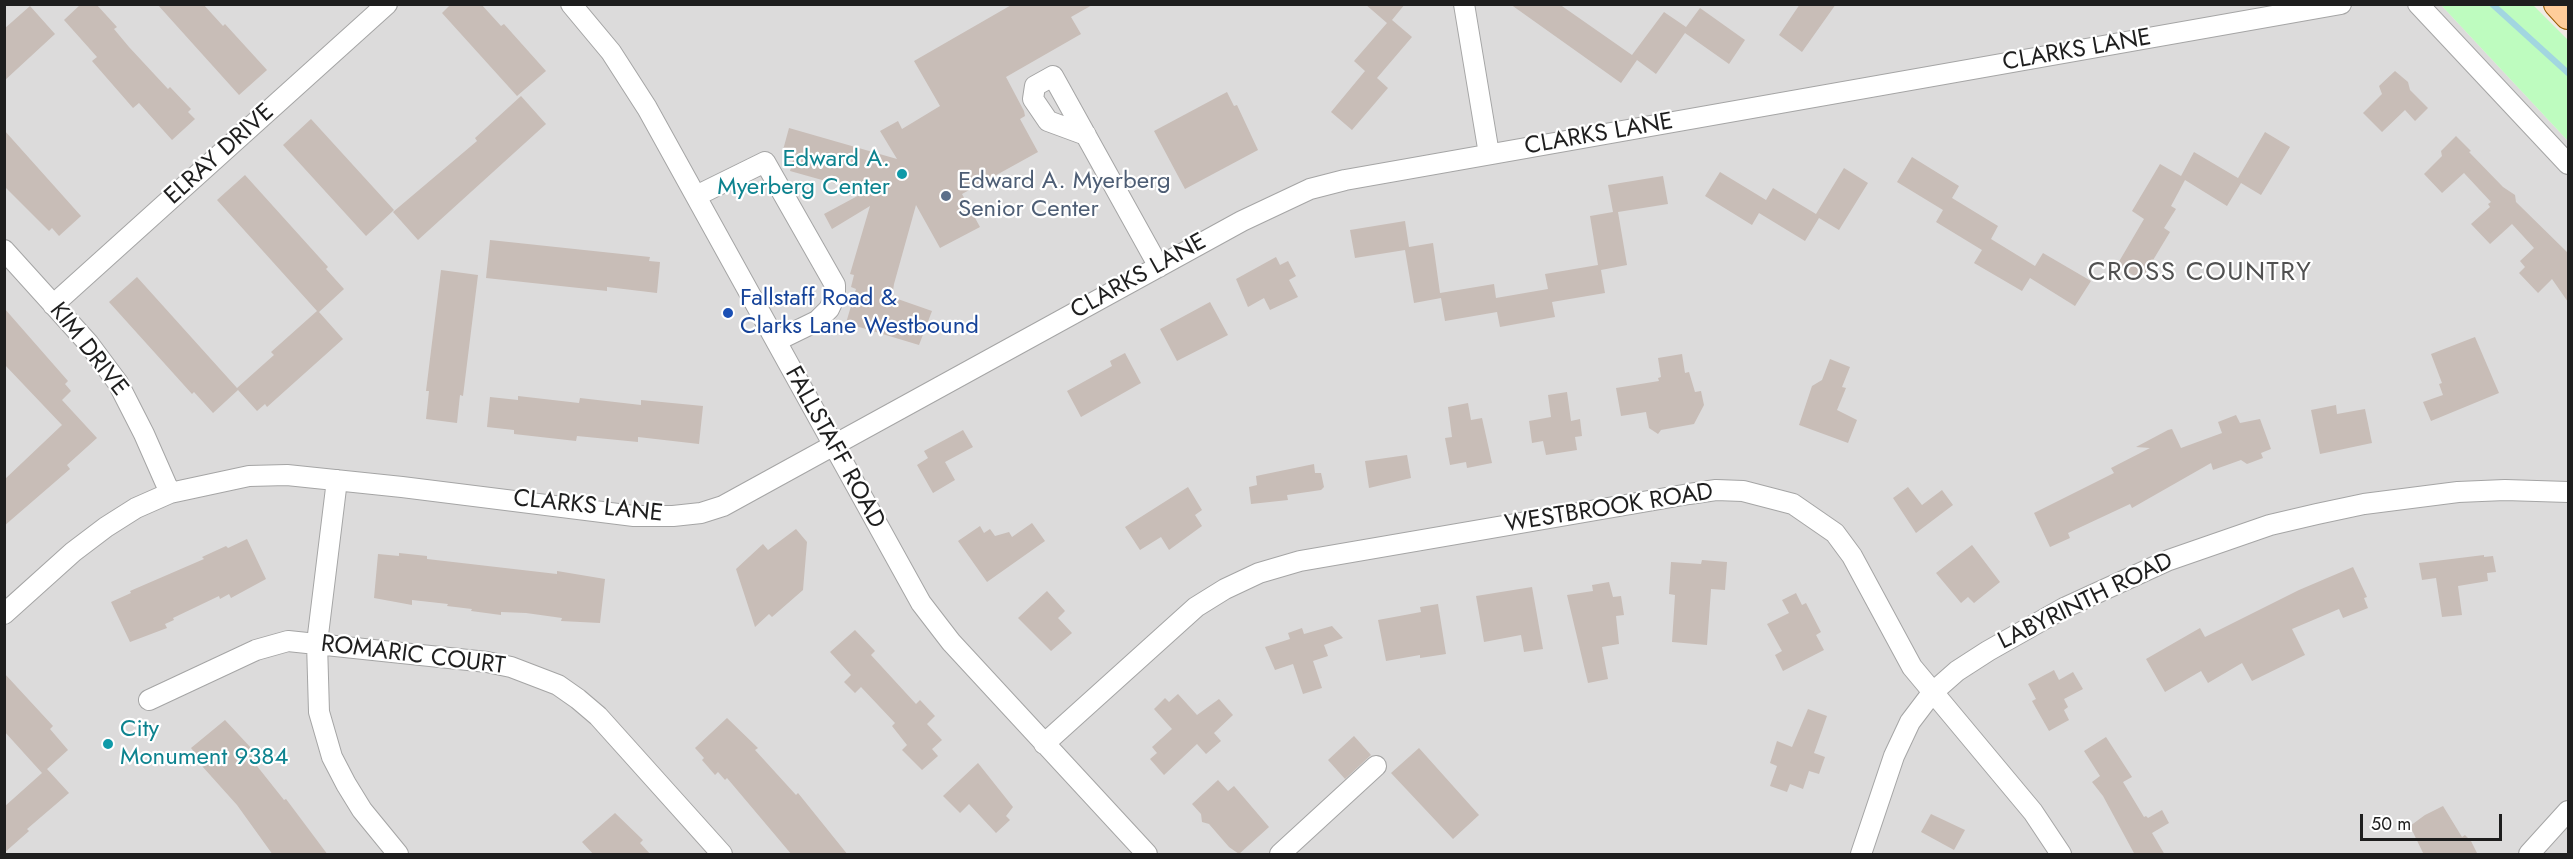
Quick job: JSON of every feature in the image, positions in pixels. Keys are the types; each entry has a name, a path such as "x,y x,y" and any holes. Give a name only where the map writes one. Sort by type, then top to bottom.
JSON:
{"main road":[{"path":"2557,4 2568,16"}],"street":[{"name":"ELRAY DRIVE","path":"53,305 387,4"},
{"name":"FALLSTAFF ROAD","path":"571,4 627,76 921,603 951,642 1147,855"},
{"path":"1464,4 1489,154"},
{"name":"CLARKS LANE","path":"4,614 106,527 136,508 170,494 249,476 287,475 337,480 634,516 673,516 723,506 1279,202 1310,189 1345,180 1489,154 2341,4"},
{"path":"2418,4 2568,164"},
{"path":"1086,135 1159,267"},
{"path":"696,196 765,162 835,285 835,297 829,309 817,321 776,341"},
{"name":"KIM DRIVE","path":"4,250 89,344 118,383 140,424 170,494"},
{"path":"337,480 317,643 319,712 332,757 362,810 398,855"},
{"name":"WESTBROOK ROAD","path":"1044,744 1196,608 1225,589 1259,573 1300,561 1716,490 1743,491 1793,504 1835,533 1852,556 1897,642 1932,693 2033,812 2061,855"},
{"name":"LABYRINTH ROAD","path":"1861,855 1894,756 1911,722 1932,693 1956,671 2064,608 2169,560 2270,525 2364,504 2414,496 2505,490 2568,492"},
{"name":"ROMARIC COURT","path":"149,700 256,650 288,641 487,662 538,676 558,685 598,717 722,855"},
{"path":"1280,855 1376,766"},
{"path":"2529,855 2568,811"}],"shaded area":[{"path":"5,5 2441,5 2568,141 2568,854 5,854"}],"green space":[{"path":"2441,5 2533,5 2568,40 2568,141"}],"building":[{"path":"81,4 96,4 117,27 114,29 129,47 168,89 170,87 191,109 188,112 195,119 172,140 139,103 133,108 92,61 97,57 64,20"},
{"path":"157,4 203,4 223,26 225,24 267,70 239,95"},
{"path":"451,4 481,4 501,26 504,24 546,71 517,96 442,13"},
{"name":"Edward A. Myerberg Center","path":"1013,4 1094,4 1071,17 1081,34 1006,77 1024,111 1025,116 1020,119 1038,152 962,194 980,227 940,248 916,205 892,297 932,311 919,345 846,323 856,289 851,287 854,275 850,274 870,206 832,229 824,214 865,192 790,171 795,153 783,150 789,128 897,159 880,131 898,121 902,129 940,106 914,61"},
{"path":"1365,4 1405,4 1392,20 1412,37 1377,78 1388,88 1352,130 1331,112 1365,71 1354,61 1387,23"},
{"path":"1510,4 1559,4 1632,55 1664,12 1686,27 1700,8 1745,40 1729,64 1685,33 1656,74 1637,60 1621,83"},
{"path":"1800,4 1836,4 1802,52 1779,35"},
{"path":"30,6 55,34 4,81 4,29"},
{"path":"2395,71 2408,82 2410,90 2428,108 2415,121 2405,110 2382,132 2363,113 2382,94 2379,86"},
{"path":"1227,92 1234,106 1237,105 1258,150 1185,189 1154,131"},
{"path":"521,96 546,124 418,240 393,212 477,141 475,138"},
{"path":"311,119 394,210 366,236 283,145"},
{"path":"4,130 81,216 59,236 52,228 49,231 4,186"},
{"path":"2265,132 2290,147 2261,195 2241,183 2227,206 2185,180 2171,206 2176,209 2164,228 2170,232 2141,280 2117,265 2144,219 2132,211 2160,164 2181,176 2194,152 2238,178"},
{"path":"2456,136 2503,187 2515,195 2516,202 2568,253 2568,302 2552,279 2538,293 2519,273 2525,267 2520,261 2534,248 2512,224 2490,244 2471,224 2490,207 2488,204 2491,202 2464,173 2442,193 2424,174 2442,156 2441,151"},
{"path":"1912,157 1959,186 1952,198 1998,226 1991,239 2035,266 2043,253 2091,281 2075,306 2030,278 2022,291 1974,263 1982,250 1936,222 1943,210 1897,182"},
{"path":"1844,168 1868,183 1839,230 1819,218 1805,241 1759,213 1752,225 1705,196 1720,172 1766,200 1773,188 1816,214"},
{"path":"245,175 328,267 326,269 344,289 319,312 343,339 267,407 265,404 257,411 238,390 213,413 194,392 192,394 109,302 137,277 237,388 274,355 271,352 317,311 217,200"},
{"path":"1663,176 1668,204 1618,212 1627,265 1601,270 1605,293 1552,302 1555,317 1500,327 1497,312 1445,321 1441,298 1414,303 1405,250 1355,258 1350,230 1405,221 1409,247 1433,243 1440,293 1494,284 1496,298 1548,289 1545,274 1598,265 1590,216 1613,212 1608,185"},
{"path":"490,240 650,257 649,261 660,262 657,293 607,287 607,291 486,278"},
{"path":"1276,257 1280,265 1288,261 1296,276 1289,280 1298,297 1270,310 1264,298 1248,307 1236,279"},
{"path":"441,270 478,275 463,396 460,395 457,423 426,419 429,391 426,391"},
{"path":"1210,302 1228,335 1177,361 1160,329"},
{"path":"4,308 68,381 65,384 71,391 62,400 97,438 67,465 70,469 4,526 4,480 62,425 4,364"},
{"path":"2475,337 2499,393 2431,421 2423,402 2443,395 2439,384 2442,383 2431,354"},
{"path":"1125,353 1141,383 1081,417 1067,391 1112,366 1110,361"},
{"path":"1682,354 1685,373 1689,372 1695,392 1701,391 1704,405 1694,424 1661,430 1658,434 1649,428 1646,412 1621,416 1616,388 1659,381 1658,378 1661,377 1658,358"},
{"path":"1830,359 1850,367 1842,387 1846,388 1837,410 1857,420 1848,443 1799,425 1812,386 1822,380"},
{"path":"1567,392 1571,421 1580,419 1582,436 1575,437 1577,450 1546,455 1543,441 1532,443 1529,421 1551,417 1548,395"},
{"path":"518,396 579,403 580,398 641,405 641,400 703,406 699,444 638,437 638,442 577,436 576,441 514,434 514,430 487,427 490,397 518,400"},
{"path":"1468,403 1471,420 1482,418 1492,463 1467,468 1466,462 1450,465 1445,438 1452,437 1448,407"},
{"path":"2336,405 2337,414 2365,409 2372,443 2320,454 2311,410"},
{"path":"2236,415 2240,423 2260,419 2271,449 2261,453 2263,458 2247,464 2241,460 2213,470 2211,463 2132,508 2130,504 2068,533 2070,538 2050,547 2034,513 2114,473 2111,468 2150,448 2136,447 2168,430 2172,429 2181,448 2222,433 2218,422"},
{"path":"963,430 973,447 945,462 955,480 933,493 917,465 928,458 924,451"},
{"path":"1407,455 1411,478 1369,488 1365,461"},
{"path":"1314,464 1315,473 1321,473 1324,487 1321,490 1287,495 1288,500 1251,504 1249,487 1257,485 1256,476"},
{"path":"1188,487 1202,510 1195,515 1202,526 1169,550 1161,537 1140,550 1125,527"},
{"path":"1908,487 1922,505 1942,490 1953,505 1916,533 1893,498"},
{"path":"1032,523 1045,541 987,582 958,541 980,526 984,533 990,529 995,536 1009,532 1012,537"},
{"path":"796,529 807,542 803,590 772,617 769,614 755,627 736,569 763,544 768,550"},
{"path":"247,539 266,579 231,598 229,594 220,599 219,596 173,618 174,620 165,624 167,628 130,642 111,602 131,593 130,591 204,559 202,557"},
{"path":"1972,545 2000,582 1974,603 1968,597 1961,603 1936,573"},
{"path":"399,553 427,556 427,559 557,574 557,571 605,579 600,623 561,621 562,618 526,613 501,612 501,615 447,606 448,604 412,600 412,605 374,598 378,554 399,556"},
{"path":"2484,555 2484,557 2493,556 2496,572 2487,573 2488,581 2458,586 2462,615 2442,617 2436,578 2422,580 2419,563"},
{"path":"1702,560 1727,562 1725,590 1711,589 1707,645 1672,642 1675,595 1669,594 1671,562 1701,564"},
{"path":"2353,567 2367,597 2364,598 2368,608 2343,618 2339,609 2292,629 2305,655 2252,681 2242,663 2208,683 2201,671 2165,692 2146,659 2200,628 2205,637 2299,590"},
{"path":"1609,582 1613,597 1621,596 1624,615 1616,616 1619,644 1602,647 1608,679 1588,683 1567,595 1593,591 1592,585"},
{"path":"1532,587 1543,649 1524,652 1521,635 1484,642 1476,596"},
{"path":"1047,591 1065,611 1058,618 1072,633 1051,651 1018,618"},
{"path":"1796,593 1802,605 1806,603 1821,632 1816,635 1824,650 1783,671 1775,655 1782,651 1767,624 1789,613 1782,600"},
{"path":"1438,604 1446,654 1420,658 1420,655 1386,661 1378,620 1421,612 1420,607"},
{"path":"1332,626 1343,638 1324,645 1328,656 1313,661 1322,688 1303,694 1293,664 1275,670 1265,647 1290,639 1288,633 1302,628 1304,634"},
{"path":"855,630 875,651 871,655 916,704 920,700 935,716 927,724 942,740 932,749 938,756 922,770 902,750 907,745 892,726 895,723 861,687 855,693 844,682 851,675 830,652"},
{"path":"2054,670 2059,680 2073,672 2083,689 2064,699 2068,707 2064,710 2069,720 2049,731 2032,701 2036,699 2028,684"},
{"path":"4,673 53,726 50,729 68,750 47,769 69,793 27,829 29,831 4,853 4,807 42,773 4,731"},
{"path":"1178,694 1197,715 1219,699 1233,715 1214,733 1221,741 1206,754 1197,744 1164,775 1150,759 1157,753 1152,747 1172,729 1154,709 1165,698 1169,702"},
{"path":"1808,709 1827,716 1814,753 1825,757 1819,774 1809,771 1803,789 1790,784 1787,792 1770,786 1777,766 1770,763 1777,741 1792,747"},
{"path":"727,718 758,748 755,750 796,795 798,793 848,855 792,855 727,778 725,780 718,772 715,775 695,748"},
{"path":"225,720 252,749 248,752 255,760 253,761 284,800 286,799 328,855 273,855 237,805 202,766 204,764 191,748"},
{"path":"1354,736 1371,755 1345,779 1328,760"},
{"path":"2106,737 2132,777 2123,782 2144,817 2148,818 2162,810 2169,823 2152,833 2165,855 2135,855 2103,796 2092,782 2100,776 2084,751"},
{"path":"1419,748 1479,815 1453,839 1391,773"},
{"path":"978,763 1013,807 1006,816 1010,820 996,833 969,804 960,813 943,796"},
{"path":"1218,780 1228,791 1234,786 1269,827 1239,854 1229,847 1209,824 1202,822 1201,814 1192,804"},
{"path":"2443,806 2462,837 2465,835 2471,841 2478,855 2424,855 2410,826"},
{"path":"615,813 643,840 640,843 651,855 594,855 582,842"},
{"path":"1931,814 1965,830 1954,850 1921,832"}],"waterway":[{"path":"2492,4 2568,73"}],"place":[{"name":"Edward A. Myerberg Center","path":"902,174"},
{"name":"Edward A. Myerberg Senior Center","path":"946,196"},
{"name":"Fallstaff Road & Clarks Lane Westbound","path":"728,313"},
{"name":"City Monument 9384","path":"108,744"}],"district":[{"name":"CROSS COUNTRY","path":"2200,274"}]}
